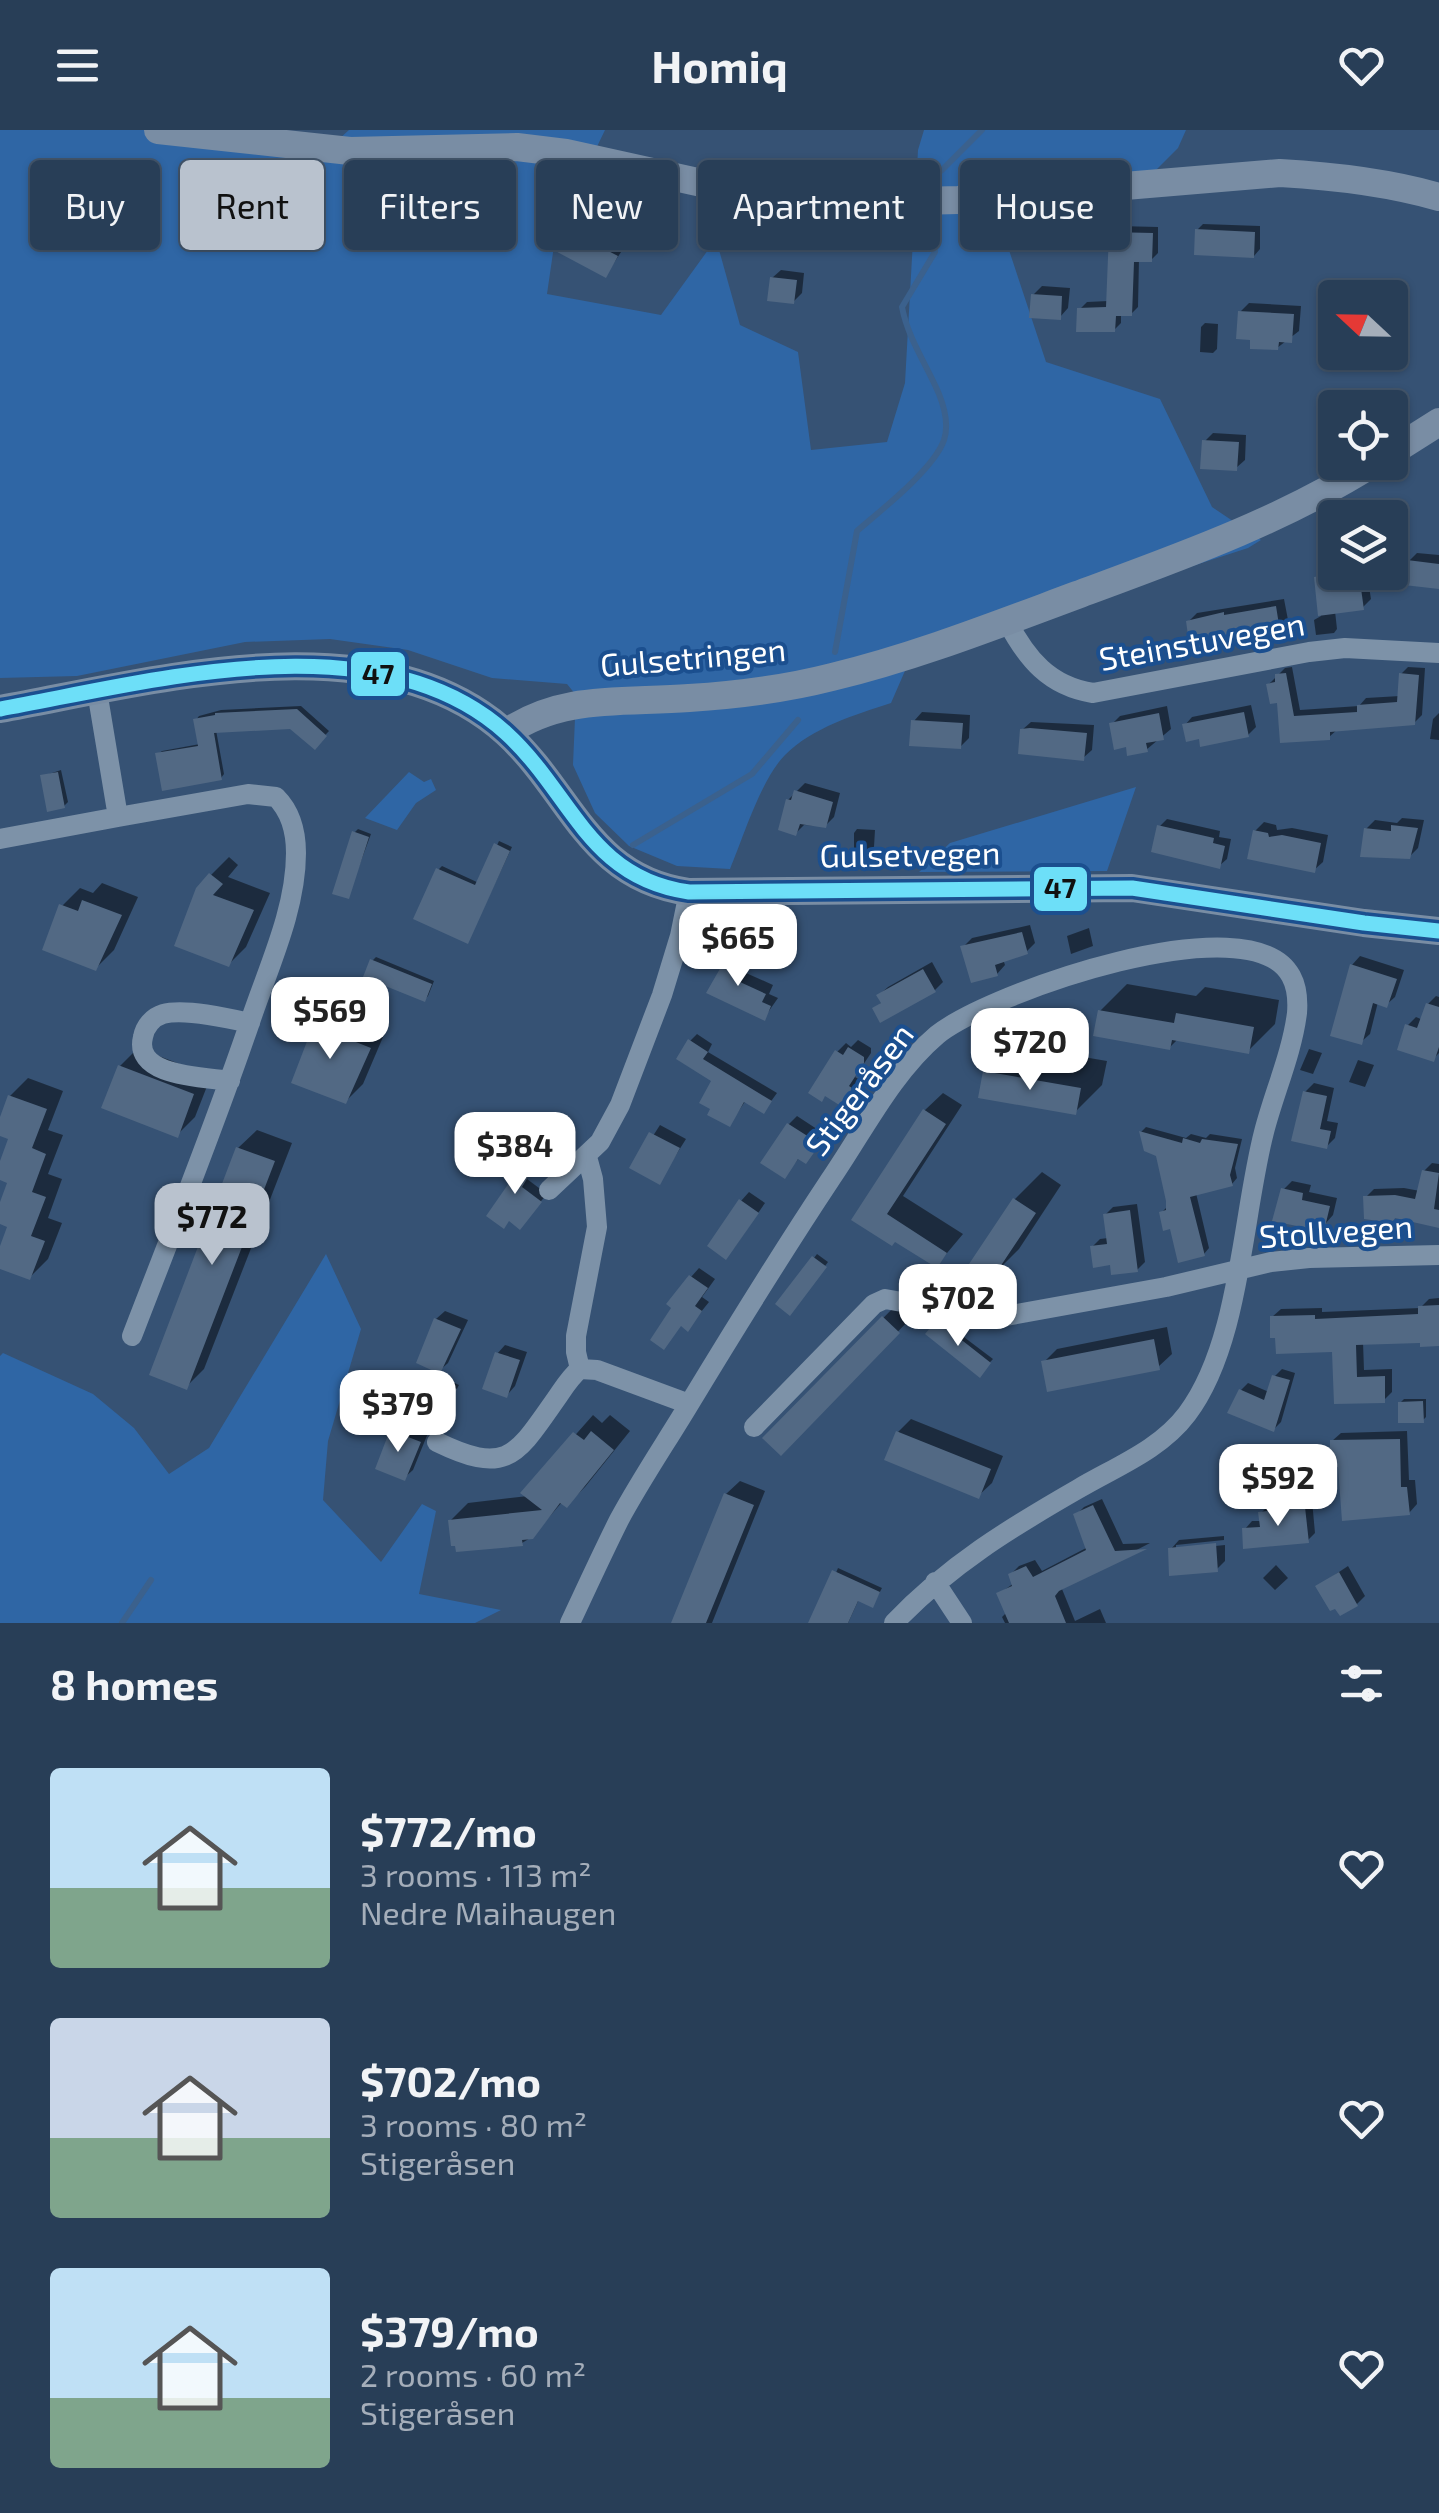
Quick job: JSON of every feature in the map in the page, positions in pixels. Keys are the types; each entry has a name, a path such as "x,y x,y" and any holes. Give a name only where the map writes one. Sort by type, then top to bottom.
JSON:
{"street":[{"path":"158,130 350,151 518,147 566,153 720,187 836,203 958,200 1192,178 1280,174 1391,184 1439,197"},
{"path":"1408,442 1439,422"},
{"name":"Gulsetringen","path":"506,733 545,711 572,703 723,696 833,677 1008,621 1167,563 1250,529 1345,480"},
{"name":"Steinstuvegen","path":"1008,621 1030,661 1046,675 1074,690 1093,693 1345,648 1439,652"},
{"path":"0,709 250,668 294,665 336,668 428,688 465,705 506,733"},
{"path":"97,691 118,817"},
{"name":"Gulsetvegen","path":"506,733 613,862 654,885 689,892 1132,888 1439,931"},
{"path":"0,839 248,794 276,798 286,807 296,851 292,886 230,1081 132,1336"},
{"path":"549,1190 587,1157 608,1128 632,1074 676,951 689,892"},
{"name":"Stigeråsen","path":"570,1623 620,1518 689,1404 793,1236 914,1057 979,1008 1060,978 1196,948 1246,948 1274,957 1294,982 1296,1018 1264,1132 1227,1320 1204,1387 1182,1420 1132,1460 993,1538 936,1582 894,1623"},
{"path":"230,1081 153,1065 144,1054 142,1038 152,1021 165,1013 250,1022"},
{"path":"580,1368 576,1336 597,1227 587,1157"},
{"name":"Stollvegen","path":"1237,1271 1309,1258 1439,1255"},
{"path":"754,1427 874,1304 885,1299 975,1315 1006,1316 1237,1271"},
{"path":"580,1368 596,1370 689,1404"},
{"path":"437,1442 474,1458 488,1460 512,1453 525,1443 580,1368"},
{"path":"936,1582 962,1623"}],"shaded area":[{"path":"0,130 253,130 339,139 349,130 605,130 591,160 536,160 536,250 553,250 547,294 661,315 708,250 719,250 740,325 798,352 811,450 887,442 905,383 912,250 940,250 940,160 917,160 924,130 1186,130 1178,148 1138,188 1130,189 1130,160 960,160 960,250 1009,250 1046,362 1160,399 1212,507 1261,540 1248,548 911,657 891,703 821,729 785,755 760,793 730,869 677,866 629,846 595,813 573,765 576,695 567,684 492,678 408,650 330,639 245,642 77,676 0,678"},
{"path":"409,772 424,782 431,779 436,790 416,803 397,830 365,818"},
{"path":"1136,787 1107,871 919,872 950,843"},
{"path":"326,1254 361,1329 328,1441 323,1500 381,1562 422,1504 436,1511 419,1594 501,1610 475,1623 0,1623 0,1356 3,1353 93,1394 134,1428 169,1474 209,1448"}],"building":[{"path":"1195,229 1255,232 1254,258 1194,255"},
{"path":"1130,232 1153,233 1152,262 1134,262 1132,316 1116,316 1115,332 1076,332 1077,308 1106,307 1108,250 1130,250"},
{"path":"554,250 606,250 618,256 606,278"},
{"path":"770,277 797,280 794,304 767,301"},
{"path":"1031,294 1062,296 1061,320 1029,318"},
{"path":"1238,311 1294,314 1292,343 1279,342 1278,350 1250,349 1250,340 1236,339"},
{"path":"1202,440 1239,442 1237,471 1200,469"},
{"path":"1408,560 1439,564 1439,589 1408,585"},
{"path":"1318,576 1318,590 1361,590 1364,610 1318,616 1314,577"},
{"path":"1276,606 1280,631 1256,635 1256,640 1190,650 1186,621"},
{"path":"1286,673 1294,716 1357,712 1357,705 1397,702 1399,673 1419,675 1415,725 1330,732 1330,740 1280,743 1277,703 1270,704 1266,684 1275,682 1275,674"},
{"path":"297,709 327,736 315,750 290,729 214,733 222,780 162,791 155,753 198,746 193,719 215,713"},
{"path":"1244,712 1249,737 1200,747 1199,739 1186,742 1182,724"},
{"path":"1159,713 1164,740 1146,743 1148,752 1127,756 1126,747 1114,750 1109,723"},
{"path":"911,720 963,723 961,749 909,746"},
{"path":"1020,729 1087,733 1084,761 1018,754"},
{"path":"58,772 65,808 47,812 40,775"},
{"path":"794,790 833,802 826,828 800,824 796,836 778,830 786,799 791,800"},
{"path":"1157,825 1214,838 1213,843 1225,846 1220,869 1151,852"},
{"path":"1391,825 1418,828 1410,859 1360,857 1364,828 1391,831"},
{"path":"1253,830 1268,833 1269,837 1282,835 1321,843 1315,873 1247,859"},
{"path":"352,831 369,837 349,899 332,894"},
{"path":"494,843 510,851 468,944 413,919 436,868 475,885"},
{"path":"209,873 223,884 213,895 254,910 229,967 174,946 196,888"},
{"path":"82,900 122,915 96,971 42,950 59,904 78,911"},
{"path":"1022,932 1028,954 995,965 998,976 971,983 960,946"},
{"path":"729,953 749,962 740,982 766,994 762,1002 771,1006 765,1021 706,993"},
{"path":"370,959 432,984 425,1002 363,977"},
{"path":"1350,964 1397,979 1387,1008 1373,1003 1362,1045 1330,1036"},
{"path":"923,969 936,992 880,1023 872,1008 881,1003 876,995"},
{"path":"1426,1003 1439,1007 1439,1047 1434,1062 1397,1050 1405,1024 1417,1028"},
{"path":"1098,1010 1174,1023 1176,1013 1254,1027 1249,1054 1172,1040 1170,1050 1093,1036"},
{"path":"314,1011 330,1013 328,1031 371,1048 346,1104 291,1083 311,1031"},
{"path":"688,1039 708,1052 703,1059 772,1101 764,1114 744,1102 730,1127 707,1115 710,1109 699,1103 711,1081 676,1059"},
{"path":"848,1047 864,1057 864,1063 849,1086 855,1090 844,1108 825,1096 822,1102 808,1093 835,1050 843,1055"},
{"path":"118,1065 194,1094 178,1138 101,1108"},
{"path":"983,1071 1081,1088 1076,1115 978,1098"},
{"path":"1303,1091 1327,1096 1320,1129 1331,1131 1327,1149 1291,1141"},
{"path":"8,1095 47,1109 32,1148 46,1154 32,1192 46,1197 31,1236 45,1241 30,1280 0,1269 0,1246 7,1227 0,1224 0,1202 7,1183 0,1180 0,1161 8,1139 0,1136 0,1117"},
{"path":"923,1109 946,1124 887,1214 947,1253 937,1268 851,1220"},
{"path":"787,1123 820,1144 806,1164 798,1159 785,1179 760,1163"},
{"path":"1139,1131 1182,1143 1183,1138 1200,1143 1202,1139 1238,1144 1230,1175 1233,1186 1190,1197 1205,1256 1178,1263 1170,1229 1163,1231 1159,1212 1166,1210 1166,1201 1156,1156 1144,1151"},
{"path":"649,1132 680,1148 660,1185 629,1168"},
{"path":"236,1147 275,1161 187,1390 149,1375"},
{"path":"517,1155 535,1166 522,1187 542,1202 520,1230 509,1221 504,1229 486,1216 511,1180 504,1176"},
{"path":"1422,1170 1439,1173 1434,1209 1439,1210 1439,1228 1395,1218 1393,1223 1364,1219 1363,1196 1415,1199"},
{"path":"1281,1188 1303,1193 1302,1200 1330,1206 1325,1227 1313,1224 1312,1229 1272,1221"},
{"path":"1013,1198 1036,1213 992,1279 969,1264"},
{"path":"739,1199 759,1213 726,1260 707,1246"},
{"path":"1130,1210 1138,1272 1111,1275 1110,1265 1093,1268 1090,1246 1107,1244 1103,1214"},
{"path":"812,1256 827,1267 790,1316 775,1304"},
{"path":"689,1275 708,1288 695,1306 702,1311 688,1332 681,1326 664,1350 650,1340 671,1308 666,1304"},
{"path":"1439,1305 1439,1346 1356,1345 1357,1377 1385,1376 1385,1403 1334,1404 1332,1352 1276,1354 1275,1338 1270,1338 1270,1316 1315,1315 1315,1319 1418,1314 1418,1306"},
{"path":"882,1316 900,1333 781,1456 762,1438"},
{"path":"434,1318 461,1329 440,1374 416,1363"},
{"path":"935,1322 991,1363 980,1378 925,1334"},
{"path":"1154,1339 1160,1370 1047,1392 1041,1361"},
{"path":"495,1352 520,1360 507,1398 482,1389"},
{"path":"1272,1375 1290,1380 1274,1432 1227,1413 1239,1389 1264,1400"},
{"path":"434,1378 457,1389 446,1412 423,1401"},
{"path":"1423,1401 1424,1423 1398,1423 1398,1402"},
{"path":"390,1430 421,1442 405,1481 375,1469"},
{"path":"591,1431 614,1450 567,1508 560,1503 533,1539 522,1540 523,1546 456,1552 455,1546 451,1546 448,1520 542,1510 520,1493 573,1432 584,1440"},
{"path":"896,1431 991,1469 979,1499 884,1460"},
{"path":"1400,1439 1401,1487 1407,1487 1410,1515 1342,1521 1338,1467 1330,1467 1330,1440"},
{"path":"724,1493 754,1505 706,1623 671,1623"},
{"path":"1093,1505 1115,1551 1147,1549 1059,1591 1055,1596 1066,1623 1009,1623 996,1593 1012,1586 1008,1574 1026,1566 1033,1577 1086,1550 1073,1514"},
{"path":"1305,1507 1309,1543 1243,1549 1242,1528 1260,1527 1258,1512"},
{"path":"1216,1543 1218,1572 1169,1576 1168,1548"},
{"path":"832,1570 880,1592 873,1608 858,1601 848,1623 808,1623"},
{"path":"1339,1572 1358,1606 1340,1616 1335,1609 1330,1611 1315,1586"}],"waterway":[{"path":"941,171 982,130"},
{"path":"835,652 857,531 918,476 944,440 946,417 941,400 913,341 902,307 935,250"},
{"path":"633,845 752,774 798,720"},
{"path":"122,1623 151,1580"}],"transit line":[{"name":"47","path":"0,709 192,674 261,667 329,667 394,677 454,698 506,733 604,851 627,870 655,884 689,892 1132,888 1439,931"}]}
